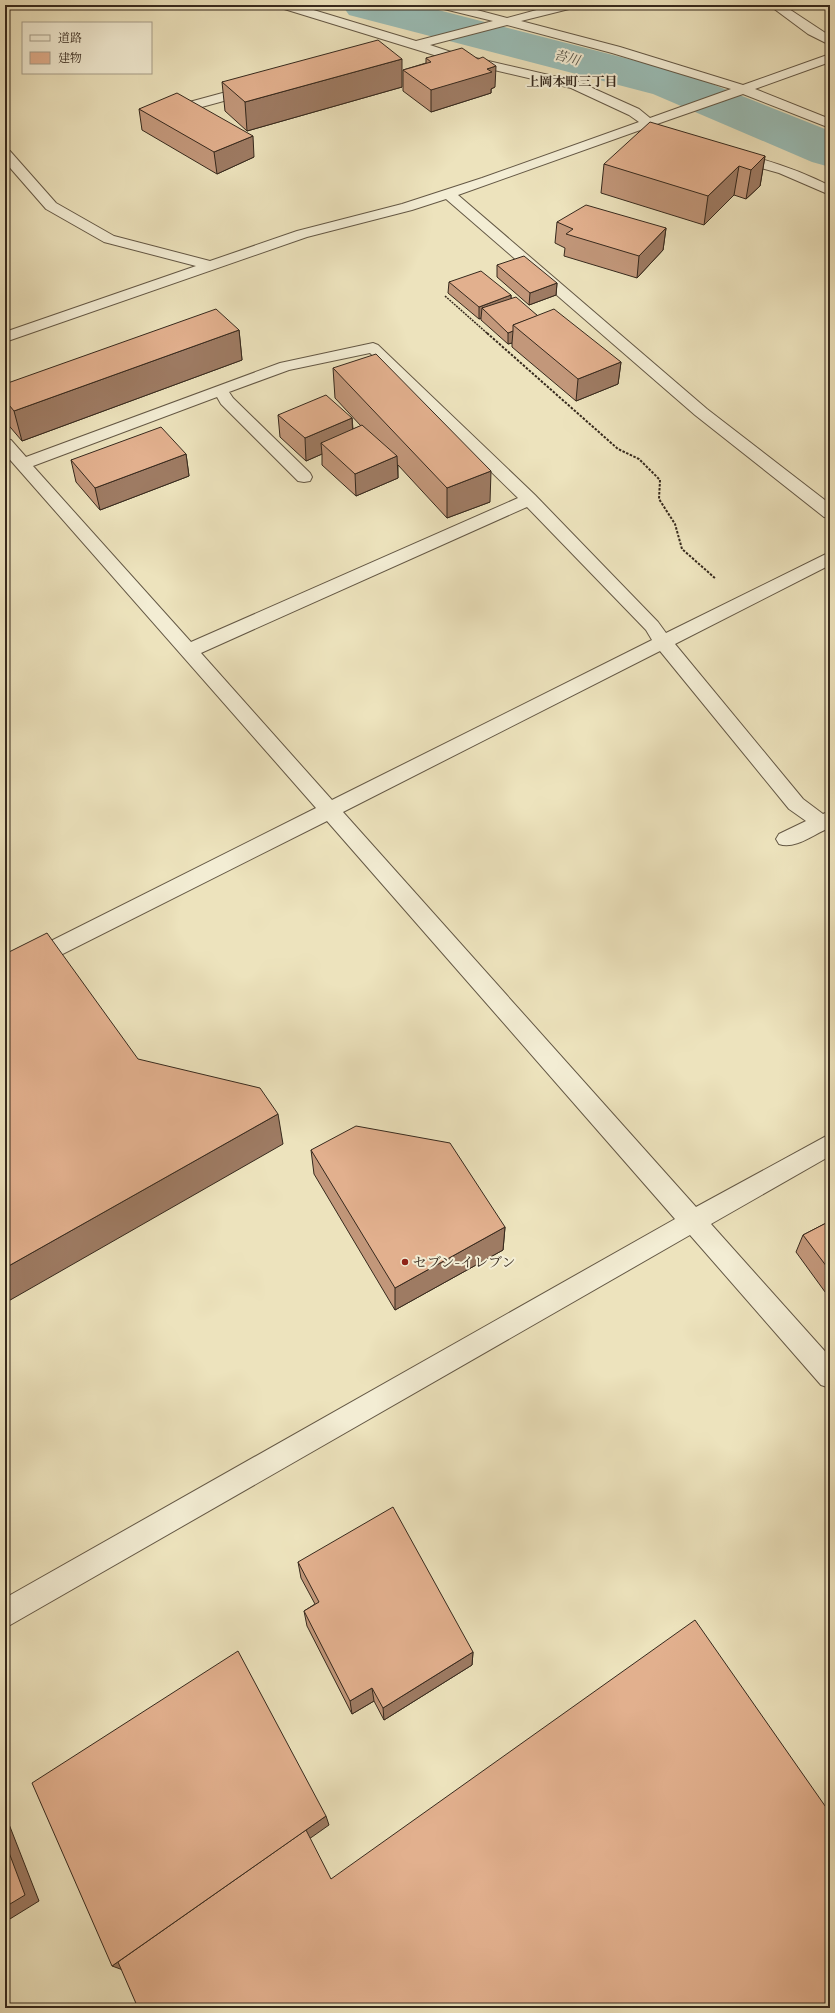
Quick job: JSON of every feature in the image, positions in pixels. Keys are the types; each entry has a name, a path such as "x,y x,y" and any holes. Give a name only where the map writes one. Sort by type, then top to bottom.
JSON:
{"street":[{"path":"285,5 416,46 575,85 634,112 646,123 666,136"},
{"path":"444,5 504,22 616,50 725,82 739,91 830,124"},
{"path":"393,52 569,5"},
{"path":"775,5 812,31 830,41"},
{"path":"5,337 302,234 408,207 448,194 830,58"},
{"path":"188,106 264,86"},
{"path":"724,153 768,163 801,176 830,191"},
{"path":"5,154 51,206 109,239 209,265"},
{"path":"448,194 701,412 830,513"},
{"path":"23,464 285,366 373,348 529,499 652,626 663,642 796,804 826,821"},
{"path":"220,390 227,401 304,477"},
{"path":"5,444 830,1376"},
{"path":"188,651 529,499"},
{"path":"5,974 830,558"},
{"path":"786,839 826,821"},
{"path":"5,1614 693,1220 830,1144"}],"path":[{"path":"445,296 618,449 639,459 660,480 660,499 675,524 682,549 723,586 739,604"}],"building":[{"path":"378,40 402,59 245,102 222,82"},
{"path":"462,48 478,59 483,57 496,66 487,69 492,72 431,90 403,70 431,62 426,58"},
{"path":"177,93 253,136 214,152 139,109"},
{"path":"650,122 765,156 751,170 739,166 708,196 604,164"},
{"path":"586,205 666,228 639,256 566,234 573,229 557,222"},
{"path":"524,256 557,283 530,293 497,265"},
{"path":"481,271 511,295 479,307 449,282"},
{"path":"516,297 538,316 513,325 513,331 508,333 482,308"},
{"path":"216,309 239,330 14,411 5,400 5,384"},
{"path":"554,309 621,362 578,379 513,325"},
{"path":"376,354 491,471 447,488 333,368"},
{"path":"326,395 352,418 305,438 278,415"},
{"path":"362,425 397,456 355,474 321,443"},
{"path":"161,427 186,454 95,488 71,460"},
{"path":"47,933 138,1059 260,1088 278,1114 5,1268 5,954"},
{"path":"356,1126 450,1143 505,1227 395,1288 311,1150"},
{"path":"830,1221 830,1271 803,1235"},
{"path":"393,1507 473,1652 383,1708 372,1688 350,1701 304,1611 319,1602 298,1562"},
{"path":"695,1620 830,1813 830,2008 138,2008 118,1962 306,1830 331,1879"},
{"path":"238,1651 326,1816 112,1966 32,1783"},
{"path":"5,1842 25,1895 5,1907"}],"waterway":[{"name":"苔川","path":"365,5 670,84 830,151"}],"place":[{"name":"セブン-イレブン","path":"405,1262"}],"district":[{"name":"上岡本町三丁目","path":"572,81"}]}
